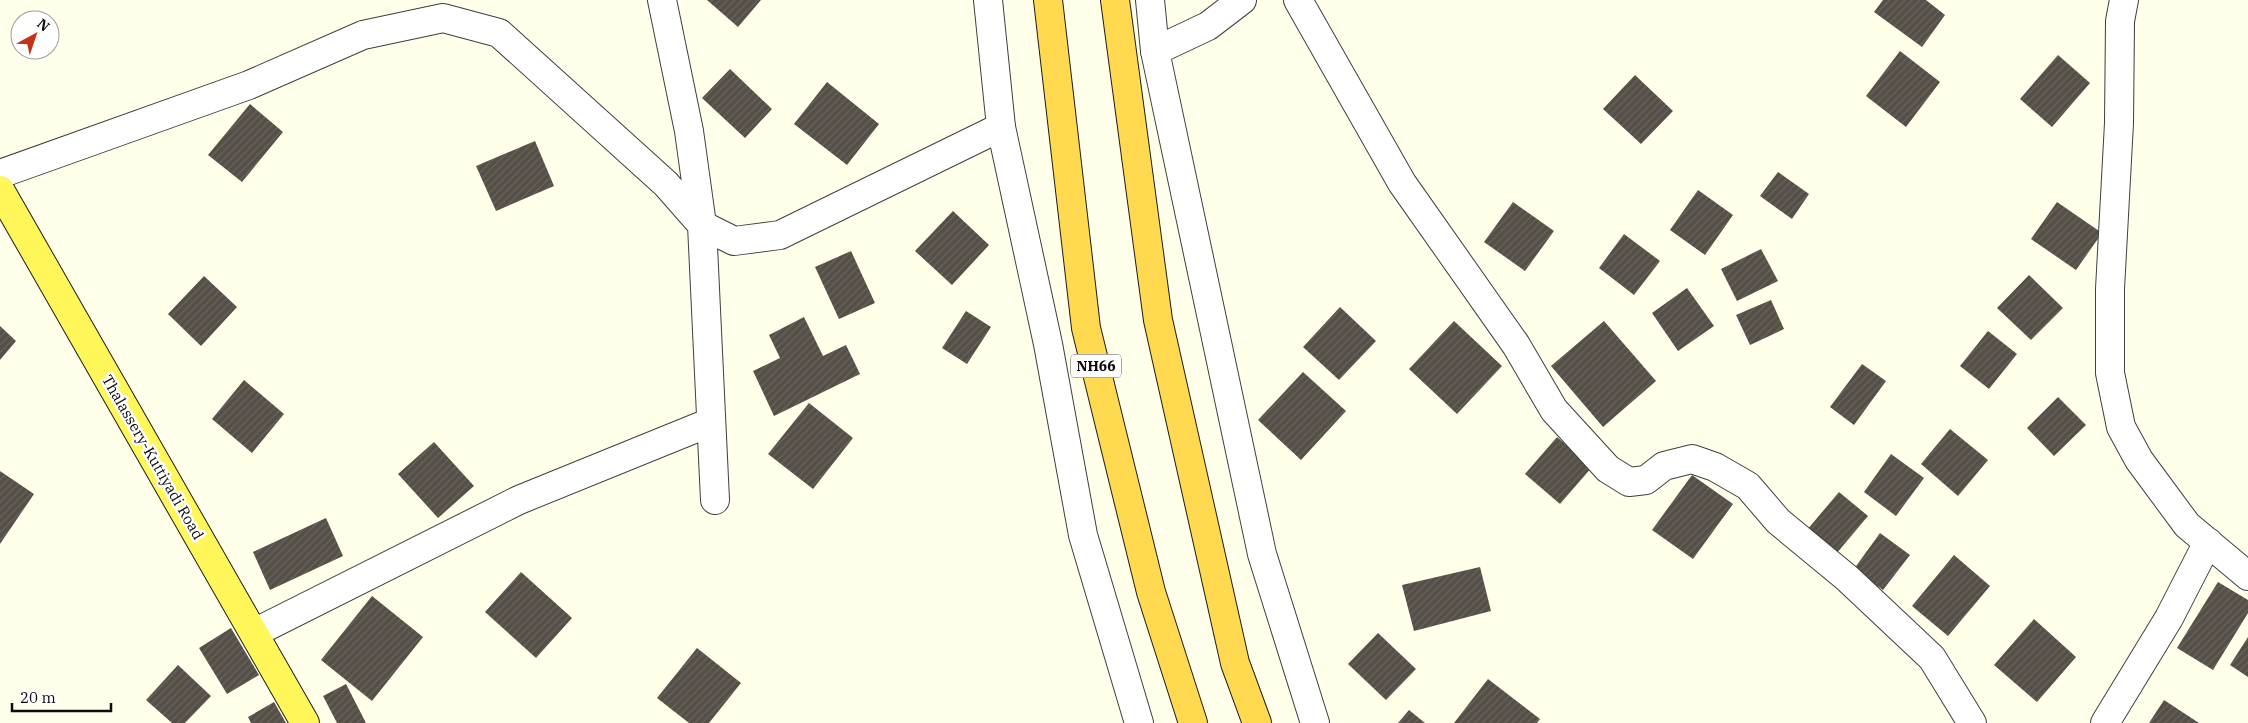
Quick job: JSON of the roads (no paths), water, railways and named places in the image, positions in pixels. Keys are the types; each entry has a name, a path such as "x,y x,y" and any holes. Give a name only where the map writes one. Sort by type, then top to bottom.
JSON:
{"highway":[{"name":"NH66","path":"1048,0 1086,328 1151,592 1193,723"},
{"path":"1115,0 1158,320 1235,663 1256,723"}],"main road":[{"name":"Thalassery-Kuttiyadi Road","path":"0,190 305,723"}],"street":[{"path":"662,0 689,131 702,224 715,500"},
{"path":"988,0 1001,127 1048,344 1083,535 1139,723"},
{"path":"1150,0 1155,51 1262,554 1315,723"},
{"path":"1155,51 1208,26 1242,0"},
{"path":"1298,0 1402,183 1516,345 1554,410 1608,470 1629,482 1646,480 1664,466 1692,459 1715,467 1748,486 1778,521 1848,578 1932,658 1972,723"},
{"path":"2124,0 2120,21 2119,123 2110,289 2110,373 2121,426 2140,460 2187,525 2248,576"},
{"path":"0,174 250,85 363,34 444,18 499,33 666,184 702,224 734,241 780,236 1001,127"},
{"path":"254,633 519,500 711,422"},
{"path":"2105,723 2168,618 2208,542"}]}
